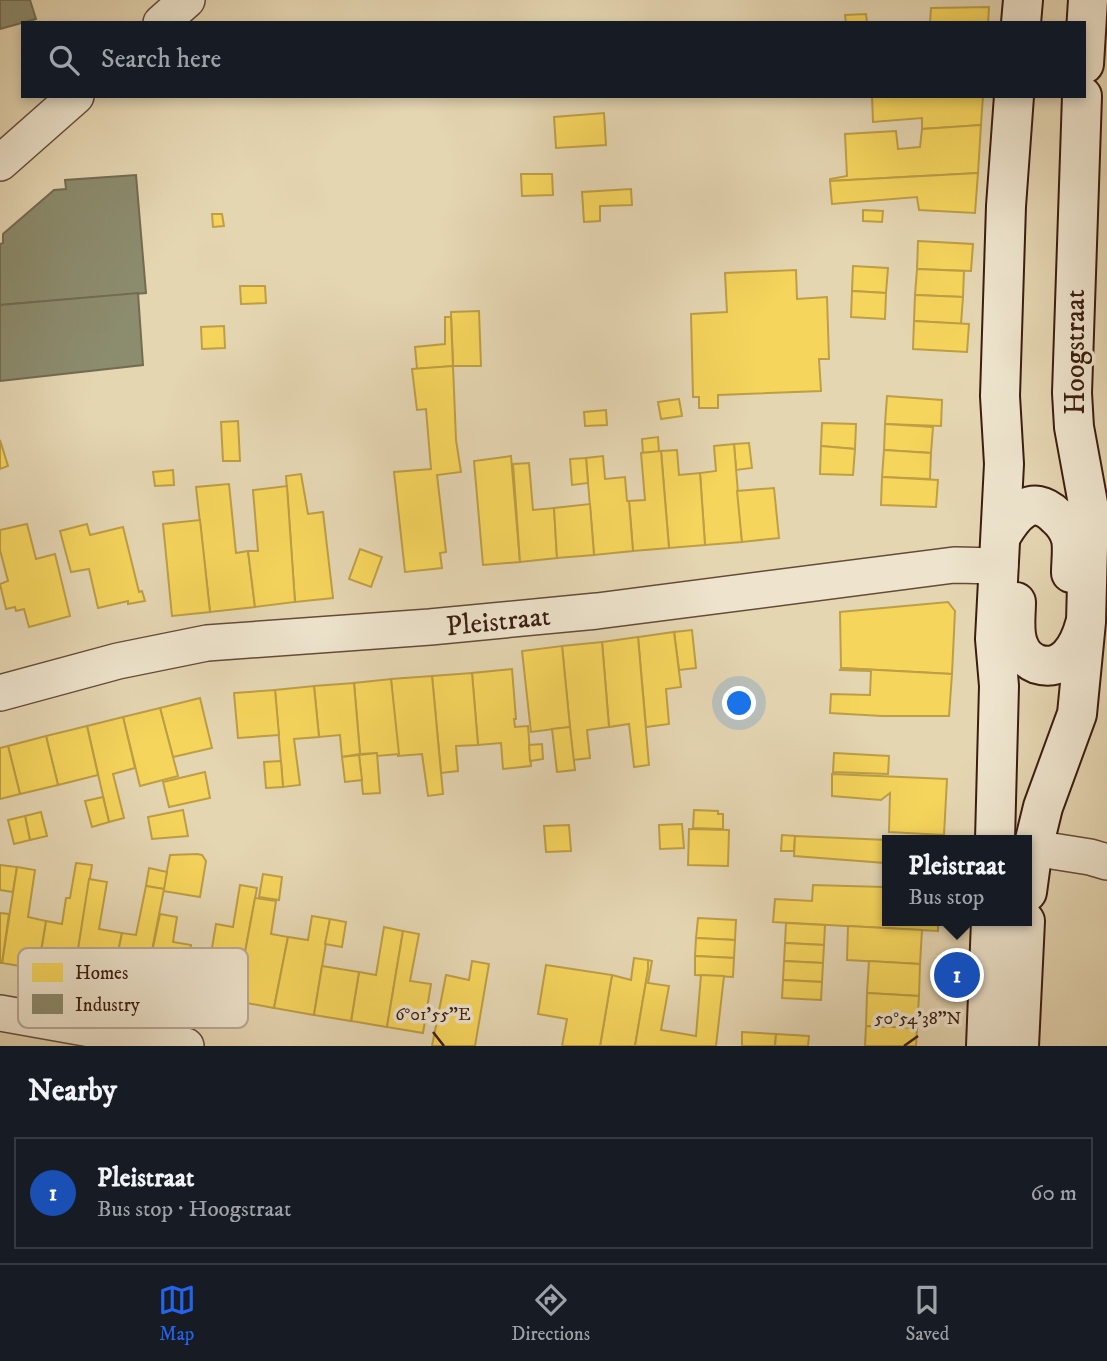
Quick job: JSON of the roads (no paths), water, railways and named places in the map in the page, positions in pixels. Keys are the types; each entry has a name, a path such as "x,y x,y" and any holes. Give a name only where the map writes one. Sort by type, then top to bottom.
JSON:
{"main road":[{"path":"1021,21 1023,0"},
{"path":"1086,32 1088,0"},
{"path":"995,835 999,686 995,639 1004,464 1000,382 1006,206 1014,98"},
{"name":"Hoogstraat","path":"1032,855 1043,807 1077,714 1087,615 1089,509 1074,427 1072,393 1082,98"},
{"path":"1038,505 1054,514 1067,529 1071,540 1072,587 1087,615 1080,641 1065,661 1047,666 1035,663 1019,649 1016,637 1016,598 1000,551 1011,520 1028,506 1038,505"},
{"path":"985,1046 991,926"},
{"path":"1018,1046 1025,926"}],"street":[{"path":"163,21 187,0"},
{"path":"0,163 74,98"},
{"name":"Pleistraat","path":"0,693 118,661 207,643 430,627 597,611 954,565 1000,551"},
{"path":"1033,848 1107,862"},
{"path":"0,1013 18,1016"},
{"path":"85,1028 186,1046"}],"place":[{"name":"Pleistraat","path":"957,975"}]}
